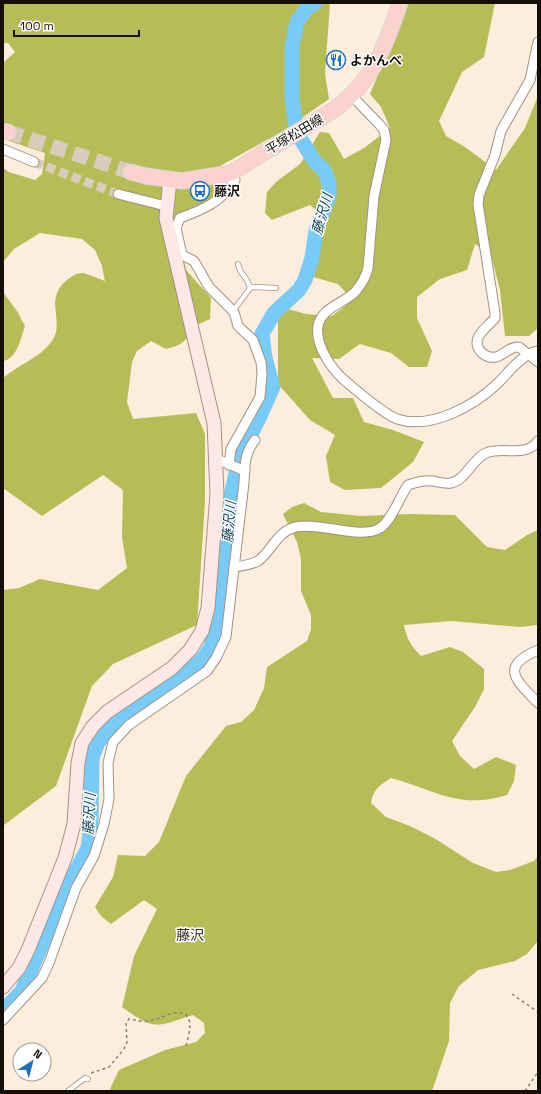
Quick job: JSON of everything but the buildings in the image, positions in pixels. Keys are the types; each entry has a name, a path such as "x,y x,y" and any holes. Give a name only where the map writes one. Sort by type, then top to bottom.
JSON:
{"main road":[{"name":"平塚松田線","path":"131,172 182,181 231,173 338,107 352,96 369,76 384,49 400,3"}],"street":[{"path":"538,42 530,80 501,132 495,155 479,195 478,204 495,313 495,318 478,335 479,349 490,357 496,357 515,347 523,350 538,362"},
{"path":"352,96 384,130 386,148 374,196 366,276 355,292 327,311 321,318 318,325 318,340 333,367 354,388 389,414 397,418 420,421 458,412 475,402 528,355 538,351"},
{"path":"3,149 34,162"},
{"path":"229,465 231,449 260,397 262,374 261,362 253,340 238,326 233,311 209,287 194,262 182,255 176,228 180,218 212,204 229,190 235,180 231,173"},
{"path":"3,987 19,968 28,950 65,858 74,824 78,763 82,743 93,726 107,712 172,668 190,650 202,631 208,608 217,494 217,459 214,423 168,225 166,206 170,180"},
{"path":"118,194 166,206"},
{"path":"3,1020 42,978 49,963 76,888 94,856 104,824 109,799 108,763 113,742 129,724 207,671 216,658 226,637 247,450 254,440"},
{"path":"234,567 258,561 281,535 295,527 312,525 368,533 378,530 386,523 408,485 421,481 450,483 457,481 473,463 486,453 498,450 527,450 532,448 538,440"},
{"path":"217,459 245,471"},
{"path":"538,650 519,660 514,669 515,678 538,703"}],"lane":[{"path":"238,264 239,271 248,278 250,288"},
{"path":"233,311 251,287 276,288"},
{"path":"68,1091 85,1078 88,1079"}],"path":[{"path":"512,994 538,1012"},
{"path":"88,1079 92,1072 109,1067 124,1049 127,1042 126,1023 129,1019 134,1019 139,1022 155,1020 176,1013 183,1013 188,1017 191,1029 185,1049"},
{"path":"524,1091 538,1072"}],"green space":[{"path":"3,3 330,3 325,74 329,99 283,131 220,166 212,175 217,189 212,201 176,214 174,218 186,270 211,298 210,319 199,324 191,324 186,339 176,346 166,349 151,341 137,351 132,362 127,402 133,419 196,413 205,434 205,502 197,625 113,664 92,686 56,786 4,825 3,829 3,590 19,588 40,579 98,590 127,568 122,537 123,490 103,475 42,516 3,488 3,378 35,357 52,341 56,333 57,325 55,302 56,295 60,287 68,279 76,274 82,273 105,281 102,266 95,250 82,239 40,233 14,249 3,262 3,168 9,172 35,180 42,174 45,153 3,139 3,63 15,52 8,43 3,43"},
{"path":"408,3 495,3 484,57 462,72 439,121 446,136 465,147 496,170 525,128 538,96 538,328 529,336 505,336 500,290 491,255 475,244 467,270 440,279 417,297 417,318 432,351 427,367 409,367 391,353 360,344 339,359 312,358 333,398 353,398 364,422 393,430 424,442 413,462 381,488 345,490 330,482 326,456 335,435 310,420 278,384 278,316 288,309 306,314 332,316 353,300 338,284 313,277 317,211 310,205 272,220 265,213 267,192 276,182 300,164 320,132 329,133 344,159 364,148 390,128 381,107 370,94"},
{"path":"3,292 17,311 25,326 15,352 8,359 3,361"},
{"path":"304,503 321,512 361,516 409,514 455,515 487,547 505,550 527,535 538,530 538,625 520,627 451,621 404,625 410,642 421,656 450,647 463,652 484,669 484,689 475,707 452,741 460,756 474,769 496,757 516,765 514,781 507,795 490,799 461,799 448,797 391,778 375,791 371,803 386,817 410,826 434,838 473,863 496,872 510,870 534,861 538,856 538,941 527,954 515,961 478,970 459,986 450,1003 449,1041 432,1091 109,1091 119,1070 165,1050 196,1042 205,1033 204,1023 193,1015 163,1024 156,1024 142,1020 122,1007 134,956 157,909 144,900 111,924 101,916 95,907 113,877 118,855 145,856 159,842 186,776 226,726 241,722 254,710 264,688 267,667 307,641 311,629 311,615 301,591 301,559 297,542 283,514 292,507"}],"waterway":[{"name":"藤沢川","path":"3,1011 22,991 62,897 88,848 91,825 92,758 98,742 115,724 201,661 211,647 216,625 229,526 229,505 240,455 273,387 265,358 262,334 274,313 299,290 305,280 312,258 316,231 329,196 329,183 324,170 315,162 297,133 292,100 292,45 297,22 307,8 315,3"}],"tunnel":[{"path":"8,132 131,172"},
{"path":"34,162 118,194"}],"place":[{"name":"よかんべ","path":"336,60"},
{"name":"藤沢","path":"200,191"}],"district":[{"name":"藤沢","path":"190,935"}]}
